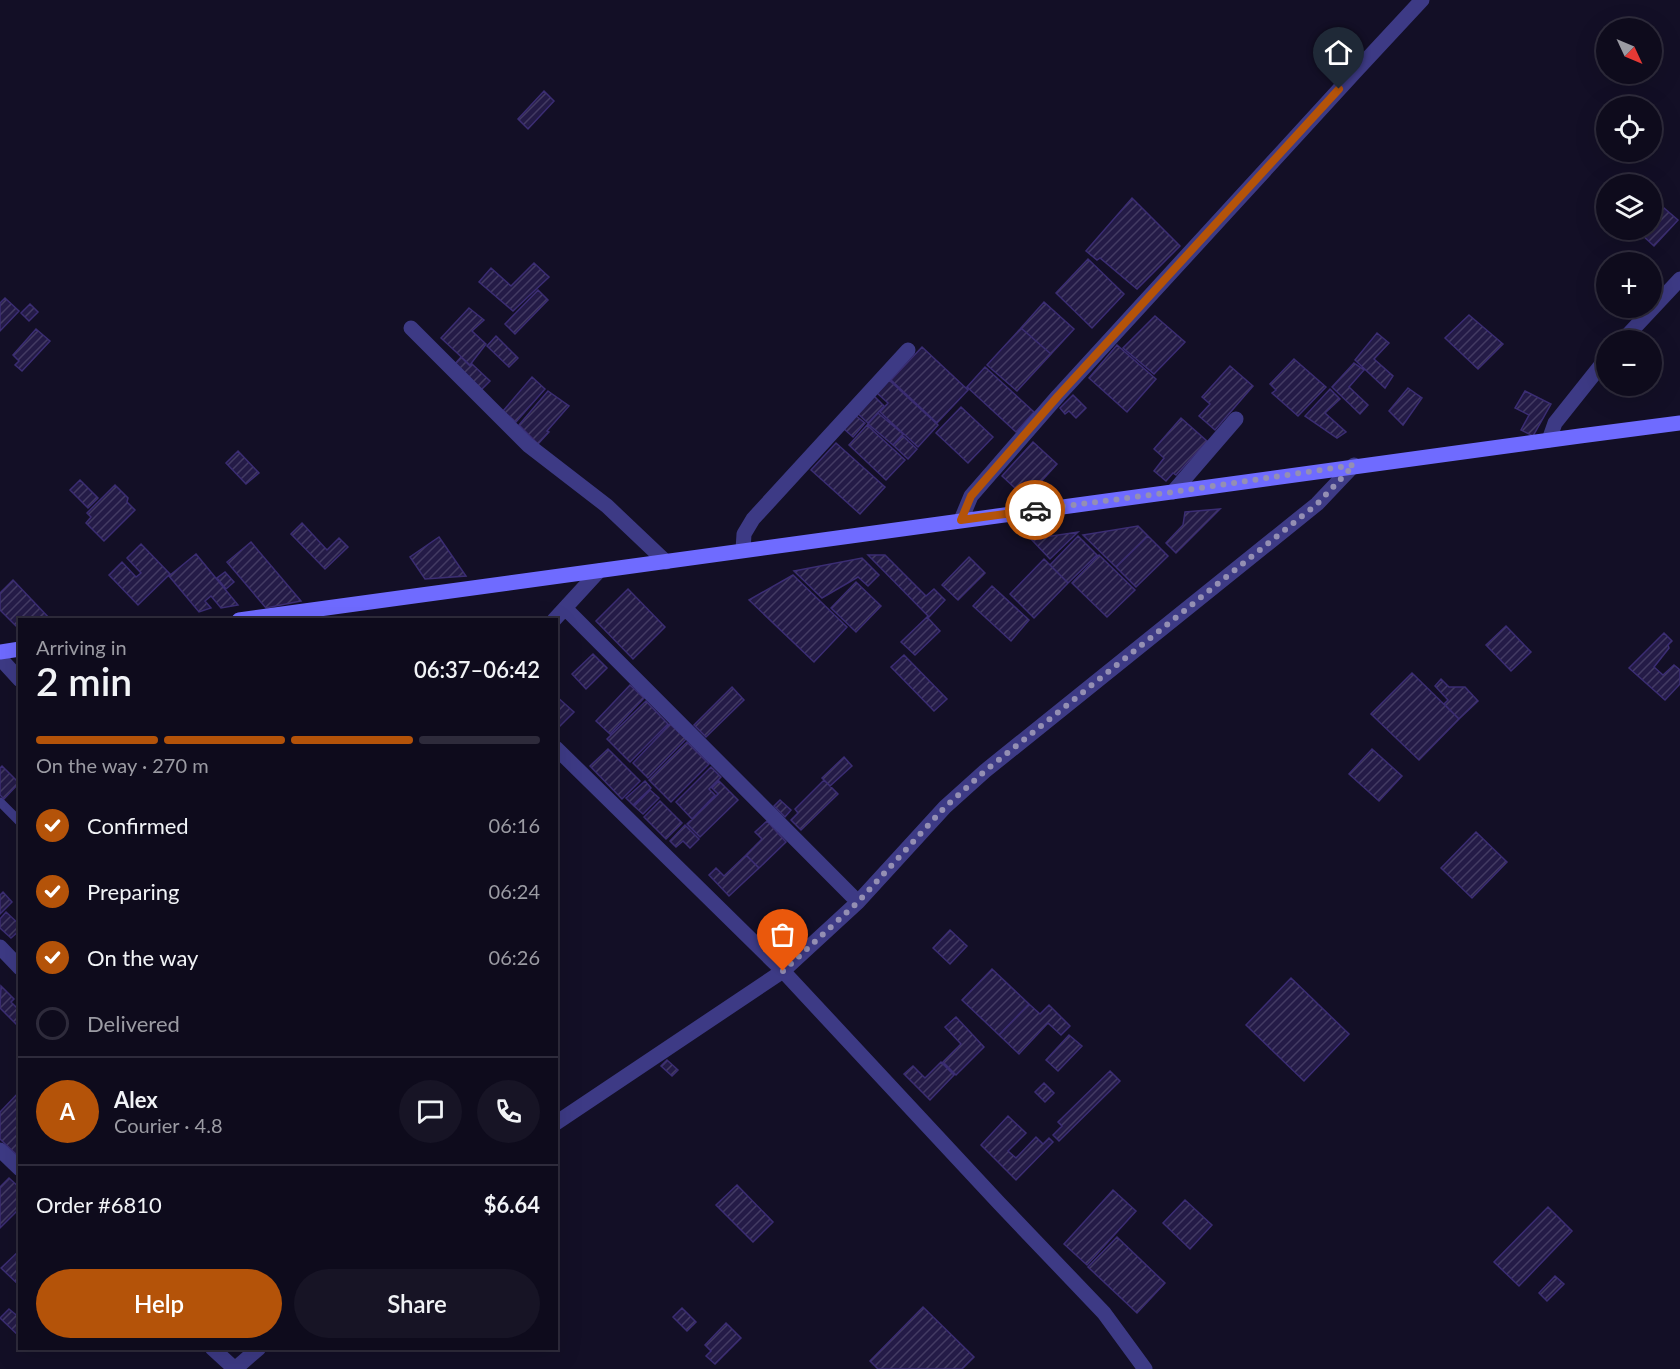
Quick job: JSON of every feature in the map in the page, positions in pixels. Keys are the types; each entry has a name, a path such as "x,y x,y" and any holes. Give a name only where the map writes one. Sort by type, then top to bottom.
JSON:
{"street":[{"path":"961,520 971,496 1058,396 1422,0"},
{"path":"1632,330 1680,279"},
{"path":"411,328 528,445 607,506 666,562"},
{"path":"742,550 744,534 753,519 908,350"},
{"path":"1549,440 1555,423 1596,372"},
{"path":"1173,492 1236,418"},
{"path":"255,618 1354,465 1680,423"},
{"path":"558,1122 783,971 858,902 945,807 985,771 1317,504 1354,465"},
{"path":"556,618 599,571"},
{"path":"565,608 858,902"},
{"path":"0,652 18,649"},
{"path":"0,658 18,678"},
{"path":"558,750 783,971 1104,1313 1145,1369"},
{"path":"0,947 18,966"},
{"path":"214,1350 235,1369 257,1350"}],"lane":[{"path":"0,802 18,820"}],"building":[{"path":"544,91 554,101 528,129 518,119"},
{"path":"1132,198 1180,246 1137,289 1100,258 1097,260 1086,251"},
{"path":"1664,208 1678,220 1662,237 1662,210"},
{"path":"1648,240 1660,240 1654,246"},
{"path":"1088,259 1124,294 1092,328 1056,293"},
{"path":"534,263 549,277 513,311 479,282 491,268 511,286"},
{"path":"538,290 548,300 515,334 505,324"},
{"path":"5,298 19,311 0,331 0,303"},
{"path":"1044,302 1074,329 1051,354 1021,328"},
{"path":"30,304 38,312 29,321 21,313"},
{"path":"469,308 484,320 472,331 486,344 470,365 441,338"},
{"path":"1469,315 1503,344 1478,369 1445,338"},
{"path":"1155,316 1185,342 1154,374 1123,348"},
{"path":"1021,328 1051,354 1017,391 987,365"},
{"path":"36,329 50,341 22,371 15,365 19,361 13,355"},
{"path":"1377,333 1389,343 1374,359 1393,376 1385,388 1355,360"},
{"path":"496,336 518,358 509,367 487,346"},
{"path":"1117,345 1156,379 1127,412 1089,378"},
{"path":"922,347 968,390 937,423 891,380"},
{"path":"461,357 490,381 481,390 454,365"},
{"path":"1294,359 1326,387 1298,416 1272,393 1276,390 1270,384"},
{"path":"1354,363 1364,370 1349,387 1368,405 1360,414 1332,387"},
{"path":"1230,366 1253,386 1215,430 1199,416 1210,404 1202,397"},
{"path":"985,367 1034,412 1016,432 967,387"},
{"path":"532,377 545,389 516,422 503,411"},
{"path":"889,380 938,425 918,447 880,412 888,403 877,393"},
{"path":"1408,388 1422,398 1403,425 1389,411"},
{"path":"1330,389 1340,399 1325,413 1346,432 1337,438 1305,416"},
{"path":"548,391 569,406 538,444 519,425"},
{"path":"1525,391 1551,404 1533,436 1521,430 1529,415 1515,408"},
{"path":"873,395 884,406 868,423 856,412"},
{"path":"1073,395 1086,408 1076,418 1069,411 1065,414 1060,408"},
{"path":"961,407 993,437 968,463 936,433"},
{"path":"878,413 903,434 893,445 868,424"},
{"path":"855,415 865,423 853,437 843,428"},
{"path":"1181,418 1207,441 1176,475 1173,473 1166,481 1154,471 1164,458 1154,449"},
{"path":"867,425 905,460 886,480 849,445"},
{"path":"903,436 917,449 908,459 893,445"},
{"path":"1033,442 1057,464 1026,498 1002,476"},
{"path":"836,443 885,487 860,514 811,470"},
{"path":"238,451 259,473 246,484 226,463"},
{"path":"80,480 98,498 88,508 70,490"},
{"path":"115,485 128,498 127,502 135,510 104,541 86,523 91,517 87,513"},
{"path":"1220,509 1176,553 1166,543 1183,525 1185,512"},
{"path":"302,523 327,550 339,538 348,547 325,569 291,534"},
{"path":"1138,526 1148,536 1116,567 1083,535"},
{"path":"1078,532 1050,559 1031,539"},
{"path":"1078,536 1097,555 1068,583 1050,565"},
{"path":"1148,536 1168,556 1136,587 1116,567"},
{"path":"439,537 466,576 425,579 410,557"},
{"path":"251,542 301,601 266,608 227,562"},
{"path":"141,544 170,574 138,605 109,575 122,562 136,577 141,573 127,558"},
{"path":"196,554 238,605 221,608 211,596 205,601 211,608 199,612 169,576"},
{"path":"868,555 885,555 926,596 934,589 945,600 929,617"},
{"path":"1099,555 1135,590 1107,617 1072,583"},
{"path":"969,557 985,573 958,600 942,585"},
{"path":"862,558 879,575 868,586 858,577 822,598 794,571"},
{"path":"1044,559 1068,583 1034,618 1010,594"},
{"path":"225,572 234,582 226,589 217,578"},
{"path":"793,575 847,627 814,662 749,600"},
{"path":"13,580 49,618 18,618 18,628 0,610 0,593"},
{"path":"856,582 881,606 856,632 831,608"},
{"path":"992,586 1029,620 1011,641 973,606"},
{"path":"628,589 665,627 633,659 596,621"},
{"path":"927,617 940,631 915,655 901,642"},
{"path":"1506,626 1531,652 1511,671 1486,645"},
{"path":"1664,633 1672,641 1654,667 1663,675 1674,665 1680,670 1680,684 1665,700 1629,668"},
{"path":"593,654 607,668 586,689 572,674"},
{"path":"904,655 947,699 934,711 891,667"},
{"path":"1412,673 1459,719 1419,760 1371,714"},
{"path":"1441,679 1449,687 1465,687 1478,701 1459,719 1444,704 1448,700 1435,686"},
{"path":"630,685 644,698 610,734 596,721"},
{"path":"732,687 744,700 706,737 694,725"},
{"path":"558,698 574,712 558,728"},
{"path":"646,701 668,724 630,762 607,739"},
{"path":"670,724 686,739 648,778 633,763"},
{"path":"687,742 709,764 671,802 649,780"},
{"path":"608,749 640,781 622,799 590,766"},
{"path":"1372,749 1402,776 1379,801 1349,774"},
{"path":"844,757 852,766 830,786 822,778"},
{"path":"2,766 18,782 4,799 0,795 0,768"},
{"path":"711,767 721,777 709,789 715,795 692,819 676,802"},
{"path":"824,780 838,794 801,830 791,820 798,813 795,809"},
{"path":"645,781 651,788 633,805 626,798"},
{"path":"719,781 738,800 700,837 687,824 718,794 712,788"},
{"path":"650,790 659,798 643,814 634,806"},
{"path":"780,800 791,810 785,817 774,806"},
{"path":"660,801 682,823 666,839 644,817"},
{"path":"767,821 786,842 759,868 746,855 762,839 755,832"},
{"path":"685,825 699,839 690,848 683,841 676,847 670,841"},
{"path":"1476,832 1507,862 1472,898 1441,868"},
{"path":"746,855 759,868 729,896 709,875 716,868 724,876"},
{"path":"3,892 12,902 0,914 0,895"},
{"path":"6,912 18,923 18,932 11,938 0,928 0,919"},
{"path":"950,930 967,946 950,964 933,948"},
{"path":"992,969 1029,1004 999,1035 962,1000"},
{"path":"1291,978 1349,1034 1304,1081 1246,1025"},
{"path":"1,986 14,999 11,1002 18,1009 18,1026 0,1008"},
{"path":"1029,1004 1040,1014 1049,1005 1070,1026 1061,1035 1048,1023 1019,1054 999,1035"},
{"path":"956,1017 984,1047 956,1075 943,1062 961,1044 945,1027"},
{"path":"1069,1035 1082,1046 1058,1071 1046,1060"},
{"path":"667,1060 678,1070 672,1076 661,1066"},
{"path":"941,1062 954,1075 930,1100 904,1074 913,1066 925,1078"},
{"path":"1110,1071 1120,1081 1059,1141 1053,1135 1062,1126 1058,1122"},
{"path":"1044,1083 1054,1093 1045,1102 1035,1092"},
{"path":"18,1093 18,1156 0,1139 0,1112"},
{"path":"1008,1116 1026,1133 1008,1151 1016,1158 1036,1137 1043,1144 1049,1138 1053,1142 1016,1180 981,1145"},
{"path":"9,1178 18,1186 18,1210 0,1228 0,1187"},
{"path":"737,1185 773,1222 753,1242 716,1205"},
{"path":"1113,1190 1136,1211 1087,1265 1064,1244"},
{"path":"1185,1200 1212,1225 1190,1249 1163,1223"},
{"path":"1548,1207 1572,1231 1519,1286 1494,1262"},
{"path":"1117,1237 1165,1283 1137,1313 1088,1267"},
{"path":"18,1252 18,1284 1,1268"},
{"path":"1555,1276 1564,1284 1547,1301 1539,1293"},
{"path":"923,1307 974,1357 962,1369 878,1369 870,1361"},
{"path":"682,1308 696,1322 687,1331 673,1317"},
{"path":"9,1309 18,1316 18,1335 0,1318"},
{"path":"726,1323 741,1338 715,1364 706,1356 711,1351 705,1345"}],"way so far":[{"path":"783,971 858,902 945,807 985,771 1317,504 1354,465 1035,510"}],"route":[{"path":"1035,510 961,520 971,496 1058,396 1339,89"}]}
